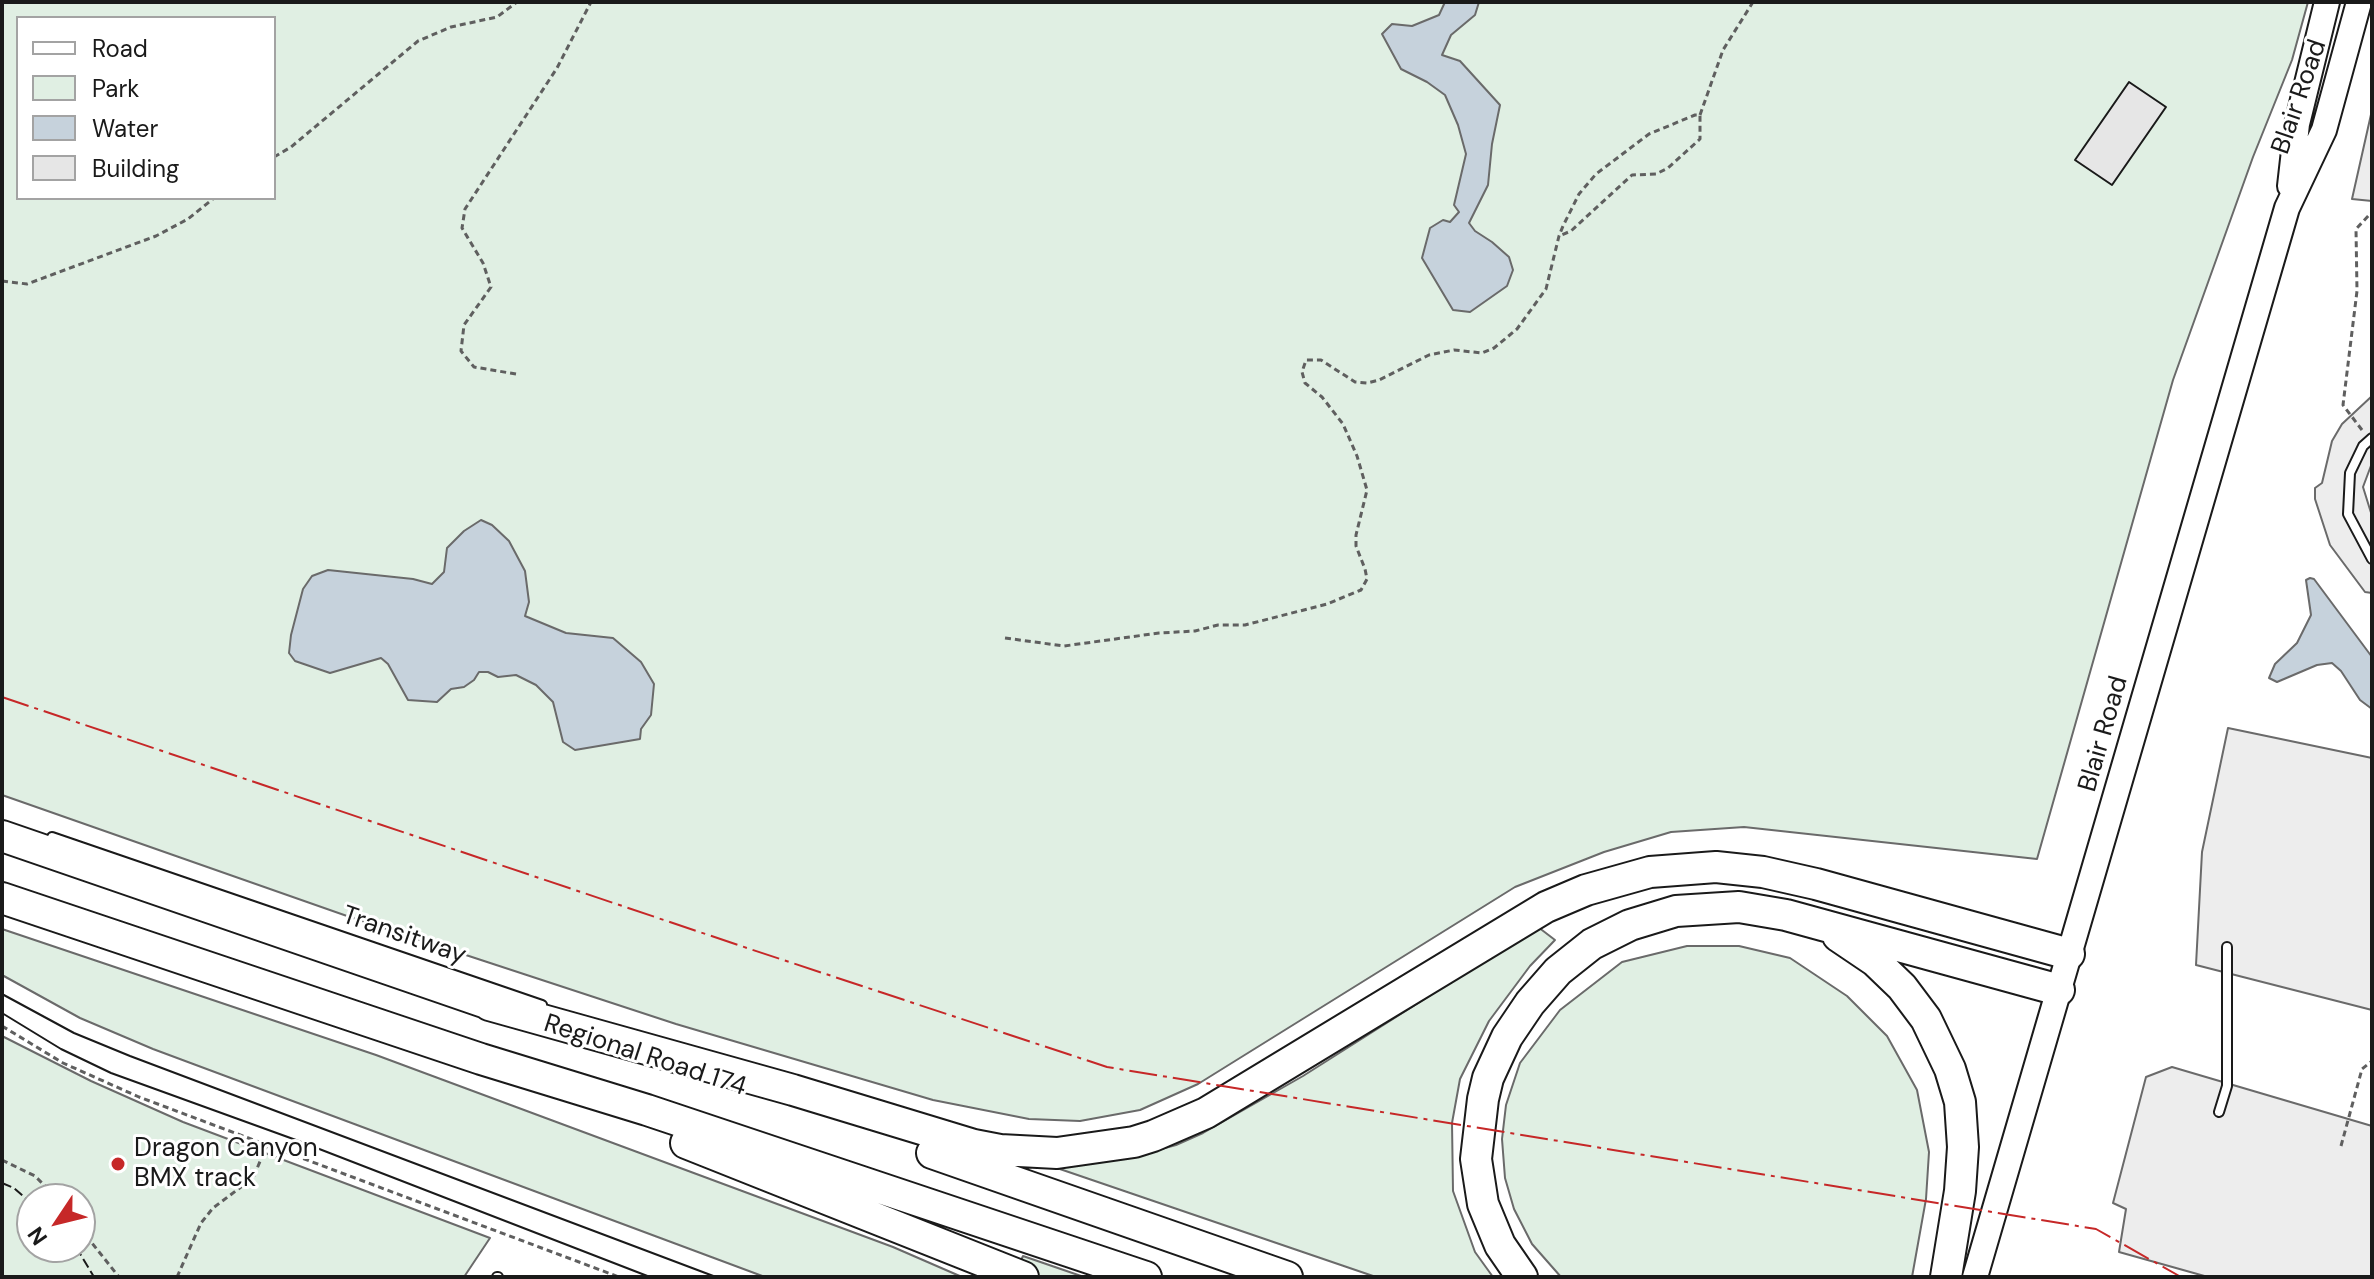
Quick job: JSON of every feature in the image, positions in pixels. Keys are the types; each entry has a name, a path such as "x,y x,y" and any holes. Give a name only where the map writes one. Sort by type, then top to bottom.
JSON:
{"highway":[{"name":"Regional Road 174","path":"2,836 1287,1277"},
{"path":"489,1005 793,1090 943,1137 1000,1150 1057,1153 1134,1142 1172,1128 1217,1107 1546,907 1607,883 1670,869 1716,867 1785,877 2069,954"},
{"name":"Regional Road 174","path":"2,901 481,1059 647,1110 1146,1277"},
{"path":"1522,1277 1500,1245 1483,1204 1478,1181 1477,1139 1483,1099 1507,1037 1542,986 1592,944 1630,925 1676,911 1739,907 1786,915 2059,990"},
{"path":"1815,924 1846,940 1888,973 1926,1019 1947,1061 1960,1102 1963,1147 1960,1191 1946,1277"},
{"path":"481,1059 1023,1277"}],"main road":[{"name":"Blair Road","path":"1975,1277 2287,208 2324,130 2359,2"},
{"name":"Blair Road","path":"2287,208 2297,124 2322,4"}],"lane":[{"path":"2371,439 2363,446 2350,473 2348,514 2372,559"},
{"name":"Transitway","path":"42,834 236,898 558,1011"},
{"path":"2219,1112 2227,1086 2227,947"},
{"path":"601,1026 793,1090"}],"path":[{"path":"276,156 291,147 418,41 451,27 497,17 517,2"},
{"path":"516,374 474,367 461,351 464,325 491,287 483,263 462,228 465,209 557,68 591,2"},
{"path":"1559,236 1571,231 1632,175 1656,174 1668,168 1700,139 1700,115 1723,50 1753,2"},
{"path":"1005,638 1064,646 1195,631 1218,625 1245,625 1327,604 1361,590 1367,579 1356,546 1356,535 1367,490 1343,424 1322,397 1305,383 1302,372 1306,360 1321,360 1355,382 1367,383 1429,355 1454,350 1482,353 1494,348 1517,329 1546,289 1559,236 1579,194 1596,174 1649,134 1700,115"},
{"path":"2,281 27,284 156,236 188,219 212,200"},
{"path":"2371,439 2343,405 2357,291 2356,229 2372,212"},
{"path":"2,1026 63,1063 100,1081 619,1277"},
{"path":"2341,1146 2362,1069 2372,1061"},
{"path":"177,1277 206,1215 253,1178 267,1145"},
{"path":"2,1160 35,1176 42,1183"},
{"path":"96,1248 119,1277"}],"green space":[{"path":"2,2 2308,2 2292,60 2253,157 2173,380 2037,859 1744,827 1671,832 1604,852 1515,887 1198,1084 1140,1110 1080,1121 1029,1119 933,1100 676,1024 347,916 2,795"},
{"path":"1538,927 1555,940 1530,966 1489,1021 1460,1079 1452,1123 1453,1191 1475,1252 1493,1277 1376,1277 1054,1167 1143,1154 1176,1145 1203,1133 1303,1076"},
{"path":"2,929 376,1055 893,1247 962,1277 765,1277 153,1049 80,1018 2,975"},
{"path":"1687,946 1739,946 1790,958 1847,996 1887,1036 1917,1090 1929,1152 1926,1199 1912,1277 1561,1277 1532,1244 1514,1209 1505,1178 1502,1139 1506,1105 1520,1063 1560,1010 1622,962"},
{"path":"2,1036 91,1081 183,1122 490,1238 464,1277 2,1277"},
{"path":"1023,1256 1084,1277 1041,1277 1018,1267"}],"shaded area":[{"path":"2372,110 2372,201 2352,199"},
{"path":"2372,396 2372,463 2363,487 2372,516 2372,593 2365,592 2330,545 2315,499 2315,488 2322,483 2332,441 2342,424"},
{"path":"2228,728 2372,758 2372,1010 2196,965 2202,852"},
{"path":"2172,1067 2372,1126 2372,1277 2208,1277 2119,1252 2126,1209 2113,1203 2146,1077"}],"water":[{"path":"1445,2 1479,2 1475,15 1451,35 1442,55 1460,61 1500,105 1488,185 1469,223 1509,257 1513,270 1507,286 1470,312 1453,310 1422,258 1430,228 1443,220 1450,222 1459,212 1454,205 1466,154 1458,125 1445,95 1401,69 1382,34 1392,24 1412,26 1439,15"},
{"path":"481,520 492,525 509,541 525,571 529,602 525,616 566,633 613,638 641,662 654,684 651,715 641,729 640,739 575,750 563,742 553,702 536,685 516,675 498,677 479,672 474,680 464,687 451,689 437,702 408,700 388,664 381,658 330,673 295,661 289,653 303,589 312,576 328,570 413,579 432,584 444,572 447,548"},
{"path":"2314,579 2372,657 2372,709 2360,700 2332,663 2317,665 2277,682 2269,678 2275,664 2297,643 2311,615 2306,580"}],"building":[{"path":"2129,82 2166,107 2112,185 2075,160"}],"tram line":[{"path":"2,994 74,1033 130,1056 716,1277"},
{"path":"2,1013 61,1049 111,1073 296,1140 650,1277"}],"fence":[{"path":"2,1183 16,1190"},
{"path":"86,1263 94,1277"}],"power":[{"path":"2,697 1107,1067 2096,1229 2181,1277"}],"place":[{"name":"Dragon Canyon BMX track","path":"118,1164"}]}
